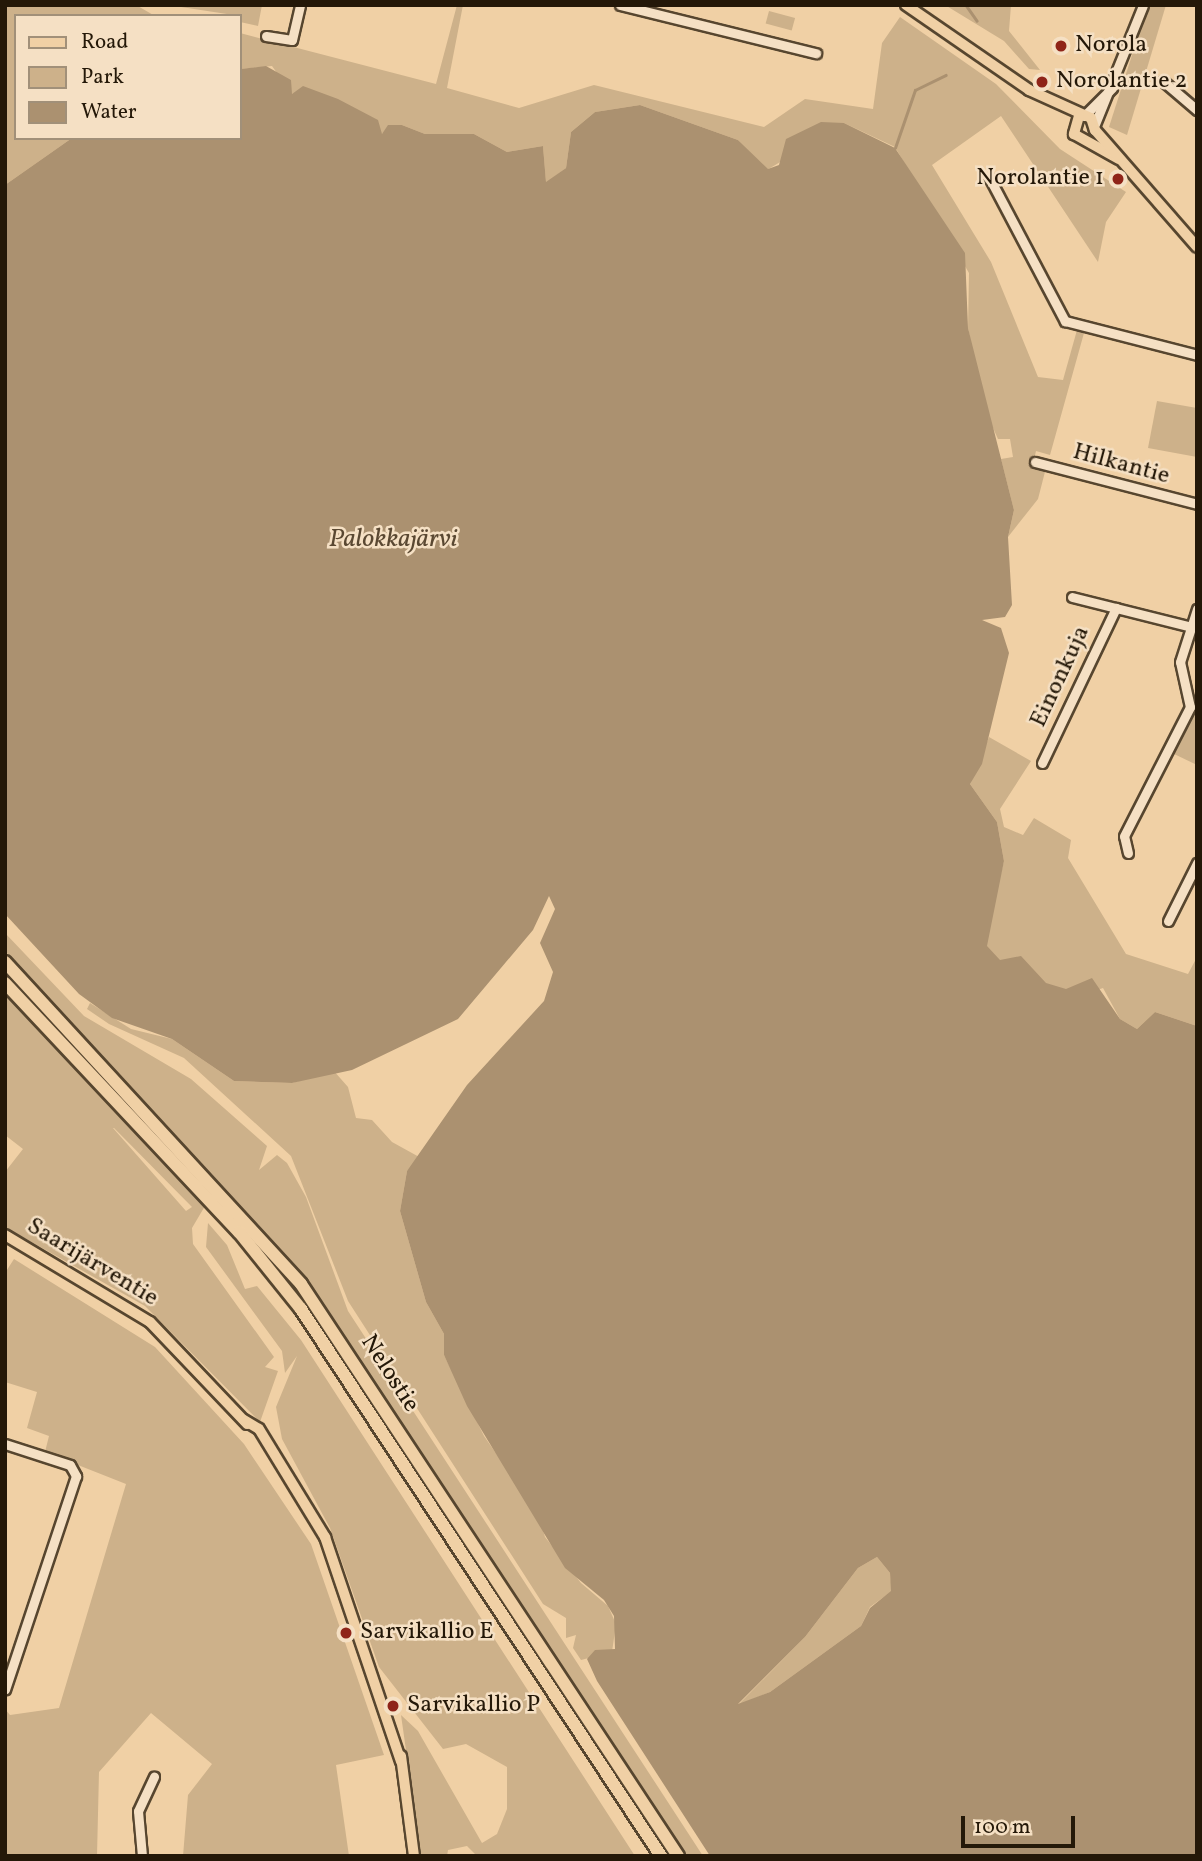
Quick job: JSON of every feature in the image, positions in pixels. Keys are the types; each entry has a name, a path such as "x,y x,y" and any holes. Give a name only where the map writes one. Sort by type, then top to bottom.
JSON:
{"highway":[{"name":"Nelostie","path":"5,961 301,1284 678,1856"},
{"name":"Nelostie","path":"5,983 230,1223 301,1309 661,1856"}],"main road":[{"path":"906,5 1049,102 1095,127 1197,247"},
{"path":"1079,118 1074,134 1122,161"},
{"path":"1087,139 1095,127"},
{"name":"Saarijärventie","path":"5,1235 150,1322 268,1446 326,1537 401,1761 414,1856"}],"street":[{"path":"266,36 292,40 300,5"},
{"path":"620,5 816,53"},
{"path":"1095,127 1113,87 1143,5"},
{"path":"1163,80 1197,110"},
{"path":"1079,118 1113,87"},
{"path":"990,178 1065,321 1197,355"},
{"name":"Hilkantie","path":"1035,462 1197,505"},
{"path":"1072,597 1191,627"},
{"name":"Einonkuja","path":"1042,764 1116,608"},
{"path":"1128,853 1124,836 1190,707 1180,662 1197,609"},
{"path":"1168,921 1197,863"},
{"path":"5,1444 75,1469 15,1676 5,1690"},
{"path":"142,1856 138,1811 154,1777"}],"green space":[{"path":"5,5 136,5 152,14 14,14 14,140 69,140 5,185"},
{"path":"168,5 262,5 258,26 242,22 242,14"},
{"path":"457,5 463,5 447,88 519,108 594,85 764,127 805,99 873,109 882,43 900,17 996,84 1060,149 1126,192 1106,222 1098,262 1001,116 932,165 991,262 1038,377 1063,380 1077,330 1084,333 1050,455 1036,451 1034,460 1047,464 1038,499 1008,537 1014,510 1001,459 1013,457 1010,439 998,439 984,408 968,328 969,273 895,147 844,123 767,170 738,140 640,105 595,112 571,132 566,168 546,183 543,146 507,152 474,134 425,134 402,125 382,134 301,91 292,94 272,66 242,69 242,34 436,84"},
{"path":"945,5 1011,5 1009,31 1040,70 1029,69 1004,41"},
{"path":"1148,5 1166,5 1127,135 1109,127"},
{"path":"769,11 795,18 792,31 766,24"},
{"path":"1157,401 1197,408 1197,457 1148,448"},
{"path":"1195,702 1197,703 1197,765 1172,753"},
{"path":"989,737 1031,761 1000,809 1004,827 1023,835 1034,818 1071,840 1068,858 1126,954 1188,974 1197,957 1197,1026 1155,1012 1137,1029 1120,1019 1103,988 1062,1002 980,958 1004,861 997,822 970,784"},
{"path":"5,933 84,1016 191,1079 267,1146 259,1170 277,1155 287,1163 306,1197 348,1311 703,1856 687,1856 310,1285 5,951"},
{"path":"5,993 205,1206 192,1228 193,1244 274,1357 265,1367 278,1371 260,1422 145,1306 5,1227 5,1172 23,1149 5,1135","holes":["114,1128 192,1207 186,1211"]},
{"path":"90,1003 131,1029 172,1039 234,1081 292,1083 333,1070 348,1087 356,1118 372,1120 392,1142 421,1158 407,1171 400,1211 426,1302 444,1334 444,1355 484,1436 539,1516 545,1537 581,1583 608,1606 616,1624 612,1652 581,1660 573,1648 576,1635 566,1638 566,1618 543,1604 348,1301 291,1156 184,1058 109,1024 87,1009"},
{"path":"208,1223 227,1245 245,1289 257,1286 301,1340 635,1856 477,1856 467,1846 448,1850 447,1856 421,1856 401,1715 418,1731 482,1843 497,1834 507,1809 507,1767 466,1744 443,1749 379,1667 330,1528 282,1439 276,1407 297,1356 285,1373 282,1351 206,1247"},
{"path":"14,1259 155,1347 244,1444 311,1544 384,1755 336,1765 349,1856 183,1856 188,1795 212,1764 151,1713 99,1772 97,1856 5,1856 5,1709 10,1715 59,1708 126,1484 45,1452 49,1436 27,1428 37,1392 5,1382 5,1273"},
{"path":"877,1557 890,1573 892,1591 870,1607 861,1626 770,1692 738,1705 805,1637 858,1568"}],"water":[{"name":"Palokkajärvi","path":"266,66 291,80 292,94 303,86 338,99 378,120 382,134 388,125 402,125 425,134 474,134 507,152 543,146 546,182 566,168 571,132 595,112 640,105 738,140 768,169 779,165 786,139 821,122 844,123 895,148 965,253 968,328 1014,510 1008,537 1012,605 1005,617 982,620 1001,628 1009,653 982,764 970,784 997,822 1004,861 987,946 1000,960 1021,956 1046,983 1066,989 1092,978 1120,1019 1137,1029 1155,1012 1197,1026 1197,1856 710,1856 597,1681 587,1659 595,1650 615,1649 614,1616 604,1600 565,1568 467,1406 444,1355 444,1334 426,1302 400,1211 407,1171 467,1085 544,1001 553,972 540,943 555,909 549,896 533,930 458,1019 352,1070 292,1083 234,1081 172,1039 112,1018 79,994 5,914 5,185 69,140 242,140 242,69","holes":["877,1557 890,1573 891,1591 870,1608 861,1626 770,1692 738,1704 805,1637 858,1568"]}],"waterway":[{"path":"966,5 977,21"},
{"path":"895,148 915,90 946,75"}],"place":[{"name":"Norola","path":"1061,46"},
{"name":"Norolantie 2","path":"1042,82"},
{"name":"Norolantie 1","path":"1118,179"},
{"name":"Sarvikallio E","path":"346,1633"},
{"name":"Sarvikallio P","path":"393,1706"}]}
